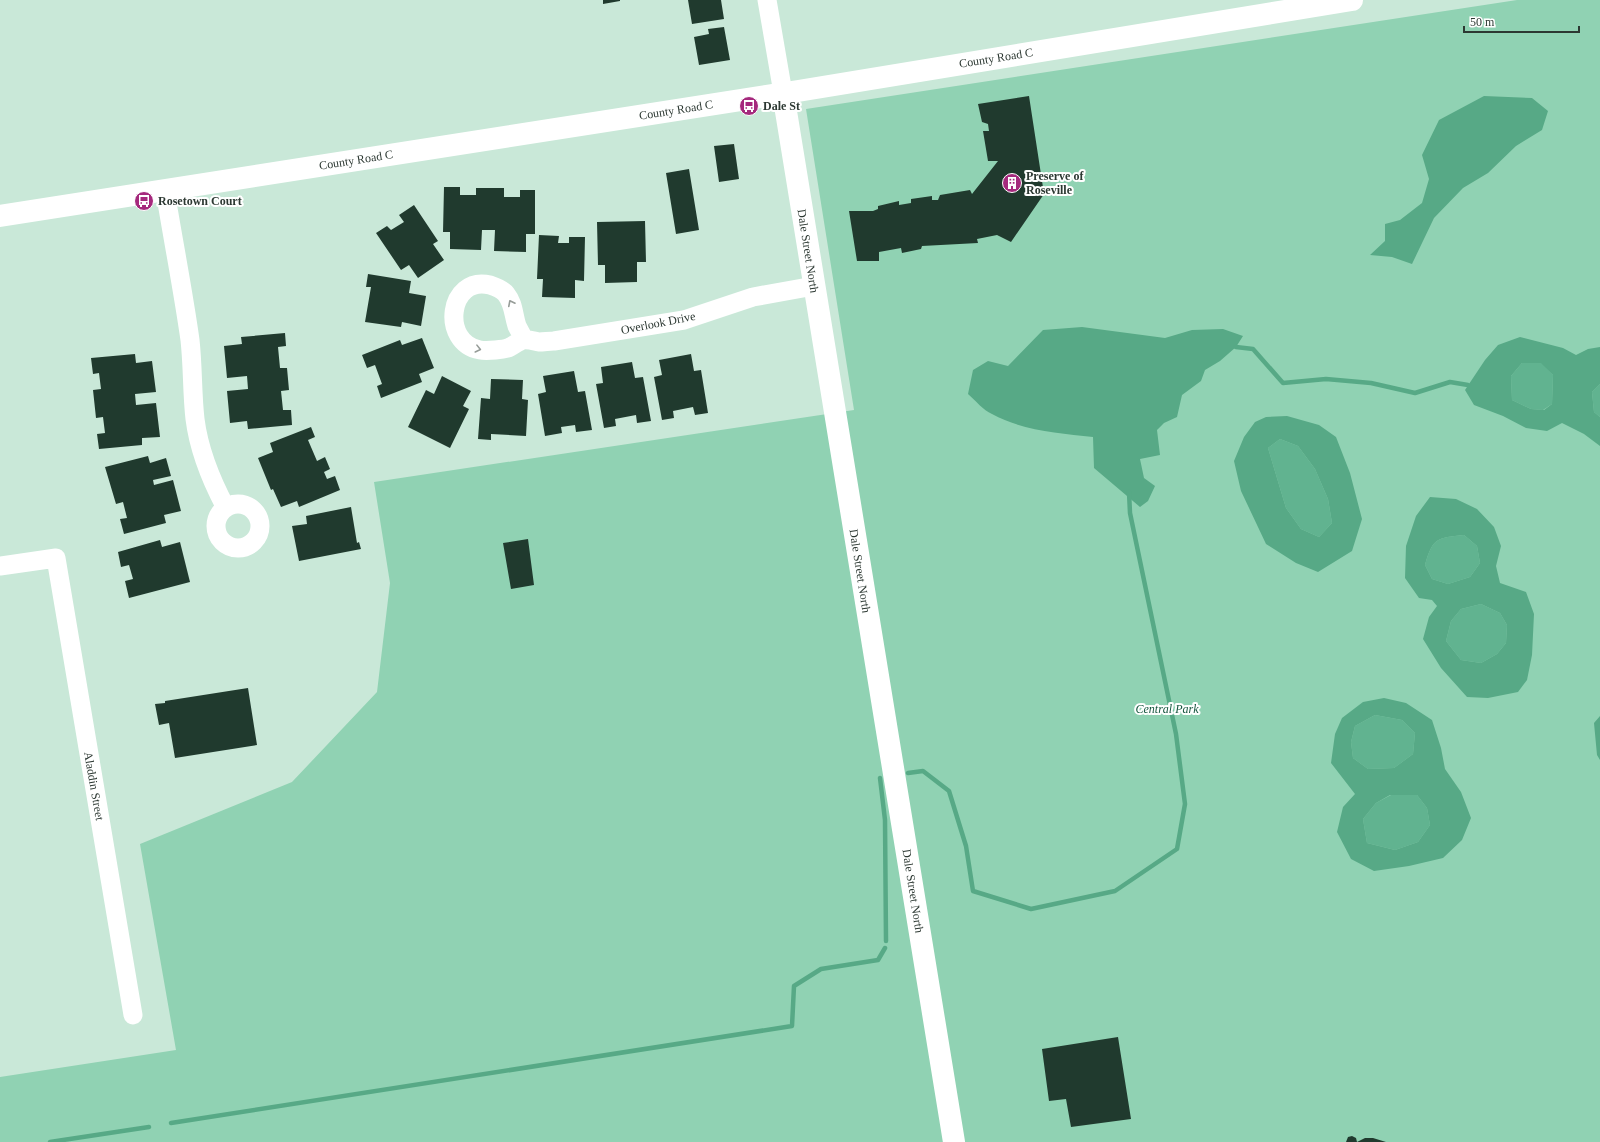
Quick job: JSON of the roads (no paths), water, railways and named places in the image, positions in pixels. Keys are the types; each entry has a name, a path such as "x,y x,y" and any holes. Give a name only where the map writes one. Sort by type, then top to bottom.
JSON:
{"main road":[{"name":"County Road C","path":"0,216 783,93 1352,0"},
{"name":"Dale Street North","path":"783,93 954,1142"}],"street":[{"name":"Dale Street North","path":"767,0 783,93"},
{"path":"165,190 190,340 195,419 200,444 210,477 226,508"},
{"name":"Overlook Drive","path":"524,339 540,342 554,341 669,324 696,317 753,297 814,286"},
{"name":"Aladdin Street","path":"0,566 56,558 133,1015"}],"waterway":[{"path":"1236,347 1253,349 1283,383 1326,379 1371,383 1415,393 1450,382 1468,385"},
{"path":"908,773 923,771 949,791 966,846 973,891 1031,909 1115,891 1177,849 1185,804 1176,734 1130,513 1129,492"},
{"path":"880,778 885,820 886,941"},
{"path":"171,1123 792,1026 794,986 821,969 878,960 885,948"},
{"path":"50,1142 149,1127"}],"place":[{"name":"Dale St","path":"749,106"},
{"name":"Preserve of Roseville","path":"1012,183"},
{"name":"Rosetown Court","path":"144,201"}],"park label":[{"name":"Central Park","path":"1167,709"}]}
